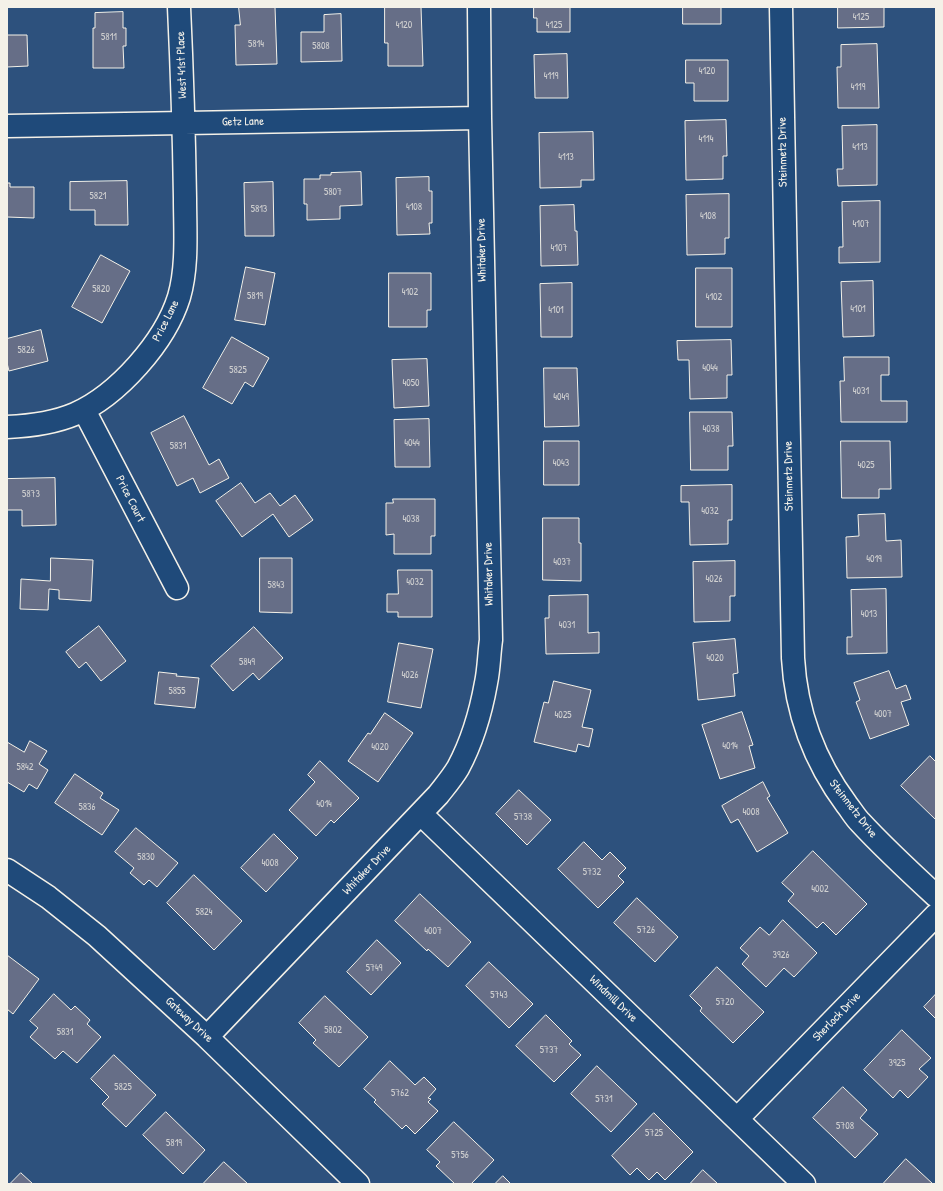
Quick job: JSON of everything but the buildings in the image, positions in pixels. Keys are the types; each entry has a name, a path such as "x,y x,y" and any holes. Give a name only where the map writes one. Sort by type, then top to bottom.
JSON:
{"street":[{"name":"West 41st Place","path":"180,7 184,123"},
{"name":"Whitaker Drive","path":"207,1037 421,814 449,781 458,767 476,722 486,683 491,640 478,7"},
{"name":"Steinmetz Drive","path":"781,7 793,658 796,692 808,735 838,794 874,838 936,896"},
{"name":"Getz Lane","path":"7,126 480,118"},
{"name":"Price Lane","path":"7,427 34,425 49,422 84,410 114,389 137,366 152,348 165,328 175,310 183,280 185,249 184,123"},
{"name":"Price Court","path":"84,410 177,588"},
{"name":"Windmill Drive","path":"421,814 804,1184"},
{"name":"Gateway Drive","path":"7,870 48,897 97,936 207,1037 358,1184"},
{"name":"Sherlock Drive","path":"738,1119 936,915"}]}
